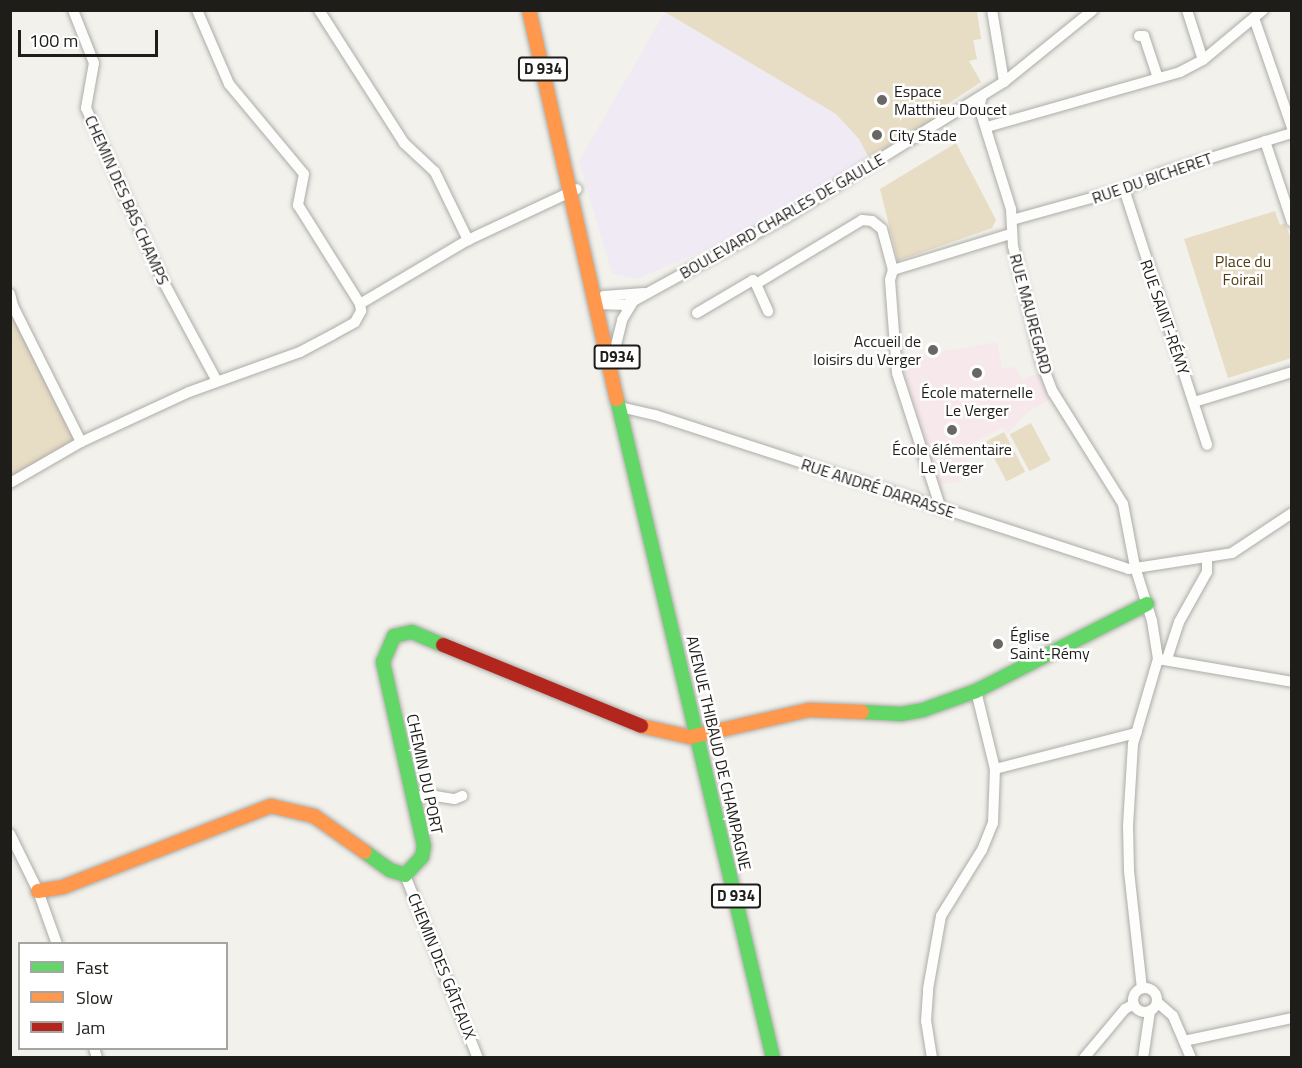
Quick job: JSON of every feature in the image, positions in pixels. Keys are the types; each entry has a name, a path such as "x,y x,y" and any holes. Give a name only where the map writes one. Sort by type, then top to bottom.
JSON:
{"street":[{"name":"CHEMIN DES BAS CHAMPS","path":"73,10 94,63 86,108 162,279 217,381"},
{"path":"10,483 81,442 217,381 300,352 355,322 361,311 360,304 298,205 304,174 229,84 197,10"},
{"path":"319,10 404,143 435,172 468,240"},
{"name":"AVENUE THIBAUD DE CHAMPAGNE","path":"530,10 556,127 615,349 624,408"},
{"path":"992,10 1004,82"},
{"name":"BOULEVARD CHARLES DE GAULLE","path":"602,302 633,301 786,217 1004,82 1093,10"},
{"path":"1187,10 1203,60"},
{"path":"987,127 1158,78 1203,60 1258,14 1292,128"},
{"path":"1139,36 1144,36 1158,78"},
{"path":"982,96 979,107 987,127 1012,220 1010,234"},
{"name":"RUE DU BICHERET","path":"1012,220 1125,189 1162,173 1292,133"},
{"path":"1265,141 1292,222"},
{"name":"RUE SAINT-RÉMY","path":"1125,189 1160,310 1194,402 1207,445"},
{"path":"360,304 468,240 573,190"},
{"path":"756,284 862,220 872,221 882,229 893,270 890,280 897,373 941,509"},
{"name":"RUE MAUREGARD","path":"893,270 1010,234 1041,364 1053,392 1122,501 1131,530 1135,567 1162,659"},
{"path":"697,314 753,280 768,311"},
{"name":"BOULEVARD CHARLES DE GAULLE","path":"602,302 645,293"},
{"path":"10,294 13,306 81,442"},
{"path":"615,349 622,320 633,301"},
{"name":"AVENUE THIBAUD DE CHAMPAGNE","path":"602,302 649,526 773,1058"},
{"path":"1194,402 1292,372"},
{"name":"RUE ANDRÉ DARRASSE","path":"624,408 1129,569 1207,557 1247,546 1292,513"},
{"path":"1142,988 1129,872 1130,780 1136,733 1162,659 1183,614 1207,572 1207,557"},
{"path":"699,735 809,710 901,714 976,692 1147,604"},
{"name":"CHEMIN DU PORT","path":"405,875 422,857 424,846 383,662 389,641 394,636 412,632 626,722 678,737 699,735"},
{"path":"1162,659 1292,682"},
{"path":"932,1058 926,1021 927,989 941,916 988,837 996,797 995,769 976,692"},
{"path":"995,769 1136,733"},
{"path":"414,797 429,795 455,799 462,796"},
{"path":"38,891 63,887 271,806 314,816 390,870 405,875"},
{"path":"10,834 38,891 56,942"},
{"name":"CHEMIN DES GÂTEAUX","path":"405,875 478,1058"},
{"path":"1143,1058 1147,1022 1154,1006 1153,991 1142,988 1135,992 1134,1004 1139,1010 1154,1006 1173,1016 1191,1058"},
{"path":"1084,1058 1125,1009 1134,1004"},
{"path":"1184,1041 1292,1018"}],"shaded area":[{"path":"665,12 836,114 859,139 870,160 756,228 637,279 612,273 579,161"},
{"path":"997,342 1002,369 1016,367 1022,380 1039,373 1050,399 1028,412 1007,434 1003,427 971,444 961,482 940,484 901,359"}],"green space":[{"path":"977,11 981,39 973,40 977,59 969,61 981,82 946,105 950,112 870,160 859,139 836,114 665,12"},
{"path":"956,143 996,220 992,228 898,261 880,189"},
{"name":"Place du Foirail","path":"1275,211 1280,225 1285,223 1291,239 1291,358 1228,378 1184,239"},
{"path":"10,313 81,442 10,483"},
{"path":"1031,423 1051,460 1030,471 1010,434"},
{"path":"1004,432 1025,472 1007,482 985,442"}],"traffic: fast":[{"path":"617,399 773,1058"},
{"path":"862,712 901,714 923,710 976,691 1147,604"},
{"path":"365,852 390,870 405,875 422,857 424,846 383,662 394,636 412,632 443,645"}],"traffic: slow":[{"path":"529,10 617,399"},
{"path":"641,726 690,737 809,710 862,712"},
{"path":"38,891 63,887 271,806 314,816 365,852"}],"traffic: jam":[{"path":"443,645 641,726"}],"place":[{"name":"Espace Matthieu Doucet","path":"882,100"},
{"name":"City Stade","path":"877,135"},
{"name":"Accueil de loisirs du Verger","path":"933,350"},
{"name":"École maternelle Le Verger","path":"977,373"},
{"name":"École élémentaire Le Verger","path":"952,430"},
{"name":"Église Saint-Rémy","path":"998,644"}]}
